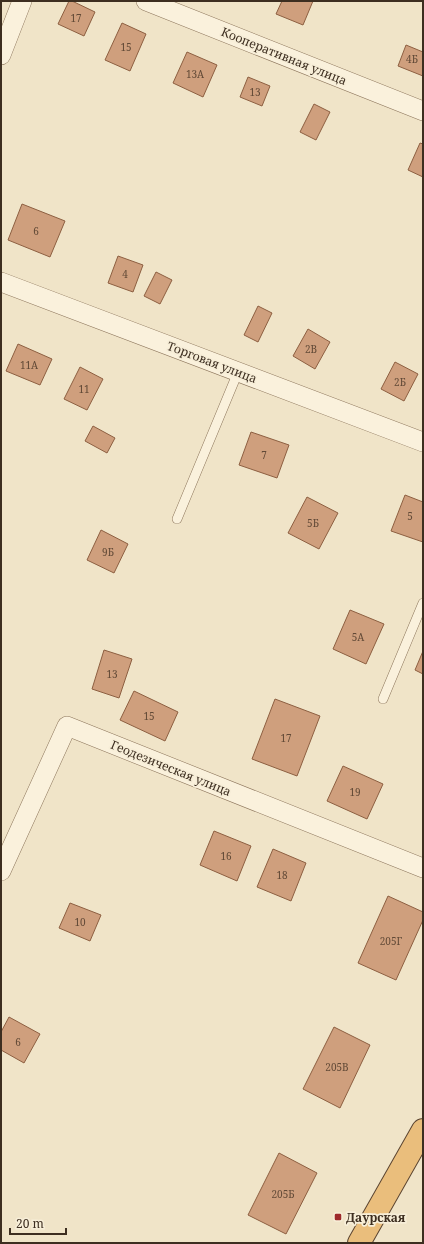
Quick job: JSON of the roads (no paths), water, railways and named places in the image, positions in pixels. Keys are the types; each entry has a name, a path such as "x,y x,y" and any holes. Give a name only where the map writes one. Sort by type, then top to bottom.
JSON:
{"highway":[{"path":"359,1243 423,1130"}],"street":[{"path":"1,55 22,1"},
{"name":"Кооперативная улица","path":"146,1 423,111"},
{"name":"Торговая улица","path":"1,282 423,442"},
{"name":"Геодезическая улица","path":"1,871 67,726 423,868"}],"lane":[{"path":"177,519 238,372"},
{"path":"383,698 423,603"}],"place":[{"name":"Даурская","path":"338,1217"}]}
